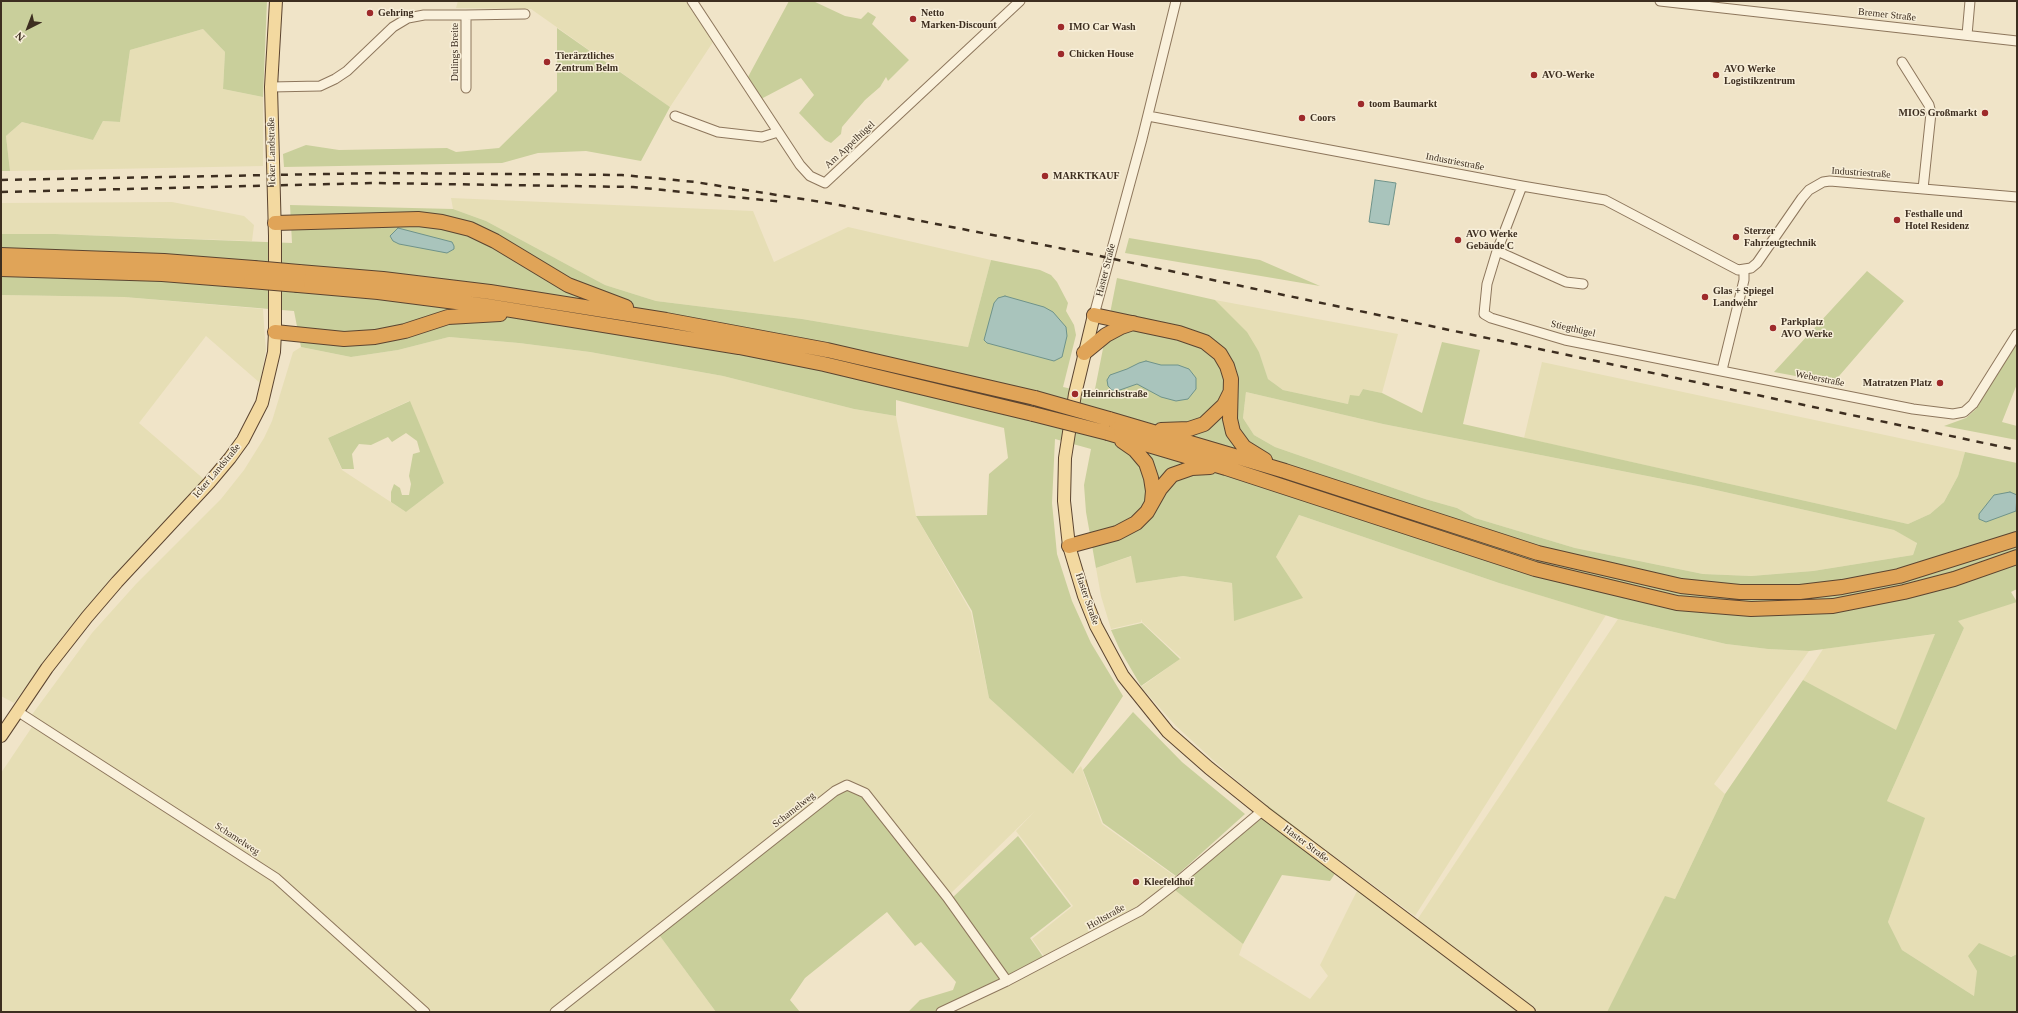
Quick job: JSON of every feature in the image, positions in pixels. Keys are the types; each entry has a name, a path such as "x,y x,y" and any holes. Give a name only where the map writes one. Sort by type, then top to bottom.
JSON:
{"highway":[{"path":"275,223 418,219 442,222 470,229 495,241 568,285 618,305 666,320"},
{"path":"1,255 164,260 252,275"},
{"path":"1,269 154,274 252,275 298,279 521,312 739,347 824,364 1033,414 1151,431 1189,429 1204,424 1224,405 1231,391"},
{"path":"298,279 383,279 490,292 666,320 827,350 1035,398 1226,468 1535,569 1678,603 1751,609 1833,606 1904,592 1954,579 2017,557"},
{"path":"275,332 344,339 375,337 405,331 448,318 521,312"},
{"path":"1094,315 1179,333 1205,342 1220,354 1228,366 1231,379 1230,419 1233,432 1244,447 1285,472"},
{"path":"1084,353 1106,335 1121,327 1134,323"},
{"path":"1108,426 1135,450 1146,463 1151,478 1153,491 1151,504"},
{"path":"1151,431 1538,553 1673,585 1740,592 1800,592 1842,587 1900,576 2017,540"},
{"path":"1069,546 1117,533 1136,524 1147,512 1160,488 1172,475 1182,470 1199,467 1226,468"}],"main road":[{"name":"Icker Landstraße","path":"1,736 17,711 83,622 117,582 209,483 243,440 262,403 274,352 275,332 275,223 271,87 276,1"},
{"name":"Haster Straße","path":"1094,315 1084,353 1065,458 1064,501 1069,546 1084,596 1096,626 1126,681 1168,732 1262,811 1529,1012"}],"street":[{"name":"Am Appelhügel","path":"692,1 800,165 810,176 825,183 1020,1"},
{"name":"Haster Straße","path":"1094,315 1148,116 1176,1"},
{"name":"Bremer Straße","path":"1660,1 2017,41"},
{"path":"1966,35 1970,1"},
{"name":"Dulings Breite","path":"271,87 320,86 335,79 347,72 394,27 408,18 424,15 525,14"},
{"name":"Dulings Breite","path":"466,15 466,88"},
{"path":"1902,62 1929,105 1931,113 1922,189"},
{"path":"675,116 718,132 762,137 778,132"},
{"name":"Industriestraße","path":"1148,116 1522,186 1606,200 1729,266 1744,270 1751,268 1757,263 1802,198 1816,185 1830,181 2017,197"},
{"name":"Stiegthügel","path":"1522,186 1497,251 1487,284 1484,314 1565,340 1722,370"},
{"path":"1497,251 1566,282 1582,284"},
{"path":"1722,370 1744,280 1744,270"},
{"name":"Weberstraße","path":"1722,370 1913,409 1953,414 1964,412 1973,404 2017,334"},
{"name":"Schamelweg","path":"17,711 276,878 425,1012"},
{"name":"Schamelweg","path":"555,1012 835,791 848,785 865,793 947,898 1007,981"},
{"name":"Holtstraße","path":"941,1012 1007,981 1140,911 1180,880 1262,811"}],"shaded area":[{"path":"458,1 686,1 713,42 670,107 531,9 456,8"},
{"path":"203,29 225,52 223,89 263,97 263,166 10,171 6,136 22,122 93,140 103,121 120,122 130,50"},
{"path":"451,198 753,211 774,262 848,227 991,260 968,347 802,319 656,301 605,285 486,221 453,209"},
{"path":"172,202 244,216 254,225 252,241 55,234 1,234 1,203"},
{"path":"1,295 124,297 263,309 266,350 260,383 206,336 139,423 206,481 112,577 64,635 14,703 1,696"},
{"path":"1215,300 1398,334 1382,393 1363,389 1359,396 1348,404 1283,390 1268,379 1259,352"},
{"path":"449,337 519,343 590,352 723,376 854,409 896,416 916,516 971,612 989,698 1073,774 1081,766 1102,824 1180,880 1171,887 1243,944 1239,955 1310,999 1328,976 1320,965 1363,879 1417,920 1618,619 1726,644 1768,649 1809,651 1714,784 1725,794 1675,899 1665,897 1607,1012 947,1012 1047,960 1032,939 1073,906 1016,831 1035,811 947,897 657,932 716,1012 1,1012 1,773 32,727 231,849 31,716 92,633 136,584 221,499 244,470 264,438 272,421 293,352 301,347 351,357 398,350","holes":["409,401 444,483 406,512 342,470 328,438"]},
{"path":"1542,362 1965,452 1958,476 1944,502 1930,514 1908,524 1524,438"},
{"path":"1246,392 1383,424 1698,486 1894,530 1917,542 1913,555 1813,571 1751,576 1703,574 1575,548 1475,518 1457,508 1425,499 1275,447 1254,435 1243,418"},
{"path":"1299,515 1499,583 1606,615 1415,916 1270,809 1176,726 1141,687 1181,658 1142,622 1141,619 1141,622 1111,629 1101,596 1096,568 1132,556 1136,583 1183,576 1232,583 1234,620 1276,557"},
{"path":"2015,601 2017,602 2017,954 1978,971 1974,996 1902,950 1888,922 1924,818 1887,801 1964,628 1957,621"},
{"path":"1936,634 1896,731 1803,680 1823,649"}],"green space":[{"path":"267,1 263,97 223,89 225,52 203,29 130,50 120,122 103,121 93,140 22,122 6,136 10,171 1,171 1,2"},
{"path":"789,1 813,1 845,16 861,19 868,12 876,17 872,24 909,60 888,81 886,77 880,87 865,100 842,127 841,134 831,143 825,140 799,113 814,95 801,78 761,99 748,77"},
{"path":"557,28 670,107 641,161 586,151 538,153 502,163 284,167 283,154 306,145 339,150 447,148 456,152 499,148 557,91"},
{"path":"290,205 453,209 486,221 605,285 656,301 802,319 968,347 991,260 1040,270 1051,275 1057,282 1068,303 1066,311 1074,325 1076,335 1063,387 1094,394 1117,278 1215,300 1247,332 1259,352 1268,379 1283,390 1348,404 1350,395 1359,396 1363,389 1382,393 1422,413 1442,342 1480,350 1463,424 1908,524 1930,514 1944,502 1958,476 1965,452 2017,463 2017,589 2011,592 2017,602 1958,621 1964,628 1887,801 1925,818 1888,922 1902,950 1974,996 1977,971 1968,956 1979,943 2011,957 2017,954 2017,1012 1607,1012 1665,896 1675,899 1725,794 1803,680 1896,730 1935,634 1809,651 1768,649 1726,644 1618,619 1499,583 1299,515 1276,557 1303,598 1234,621 1232,583 1183,576 1136,583 1131,556 1096,568 1086,512 1084,485 1091,449 1055,439 1052,503 1057,554 1072,601 1091,643 1123,696 1073,774 989,698 972,611 916,516 987,515 989,474 1008,458 1004,428 896,400 896,416 854,409 723,376 590,352 519,343 449,337 398,350 351,357 301,347 294,311 124,297 1,295 1,234 55,234 292,243","holes":["1246,392 1383,424 1698,486 1894,530 1917,543 1913,555 1813,571 1751,576 1703,574 1575,548 1475,518 1457,508 1425,499 1275,447 1254,435 1243,418"]},
{"path":"1129,238 1260,260 1320,286 1125,253"},
{"path":"1867,271 1904,301 1833,383 1774,372"},
{"path":"2017,342 2017,384 2002,422 2017,426 2017,440 1944,426 1966,418 1976,409"},
{"path":"410,401 444,483 406,512 391,502 391,492 394,484 400,488 402,495 409,495 411,484 409,476 413,454 420,452 417,441 406,433 392,442 388,437 371,445 359,444 352,454 354,469 342,469 328,438"},
{"path":"1142,623 1180,659 1141,686 1120,650 1111,630"},
{"path":"1133,712 1182,762 1245,814 1176,876 1103,823 1083,770"},
{"path":"847,785 865,793 1007,981 947,1012 908,1012 920,1000 953,990 956,982 921,942 915,946 887,912 805,978 790,1000 800,1012 716,1012 657,932"},
{"path":"1267,805 1342,863 1330,881 1282,875 1243,944 1171,887"},
{"path":"1018,836 1071,906 1030,938 1044,958 1009,976 952,898"}],"water":[{"path":"1375,180 1396,183 1389,225 1369,222"},
{"path":"398,228 452,242 454,249 447,253 399,244 393,241 390,236"},
{"path":"1005,296 1044,307 1053,312 1066,327 1067,336 1062,357 1054,361 987,343 984,340 994,303 998,298"},
{"path":"1146,361 1161,365 1178,365 1189,369 1196,378 1196,389 1188,399 1176,401 1161,397 1137,384 1117,391 1112,390 1108,386 1107,380 1110,375"},
{"path":"2010,492 2017,495 2016,511 1986,522 1979,519 1979,514 1994,495"}],"railway":[{"path":"1,180 382,173 622,175 695,182 834,204 1090,254 2017,450"},
{"path":"1,192 376,183 633,187 784,202"}],"place":[{"name":"Gehring","path":"370,13"},
{"name":"Netto Marken-Discount","path":"913,19"},
{"name":"IMO Car Wash","path":"1061,27"},
{"name":"Chicken House","path":"1061,54"},
{"name":"Tierärztliches Zentrum Belm","path":"547,62"},
{"name":"AVO-Werke","path":"1534,75"},
{"name":"AVO Werke Logistikzentrum","path":"1716,75"},
{"name":"toom Baumarkt","path":"1361,104"},
{"name":"MIOS Großmarkt","path":"1985,113"},
{"name":"Coors","path":"1302,118"},
{"name":"MARKTKAUF","path":"1045,176"},
{"name":"Festhalle und Hotel Residenz","path":"1897,220"},
{"name":"Sterzer Fahrzeugtechnik","path":"1736,237"},
{"name":"AVO Werke Gebäude C","path":"1458,240"},
{"name":"Glas + Spiegel Landwehr","path":"1705,297"},
{"name":"Parkplatz AVO Werke","path":"1773,328"},
{"name":"Matratzen Platz","path":"1940,383"},
{"name":"Heinrichstraße","path":"1075,394"},
{"name":"Kleefeldhof","path":"1136,882"}]}
